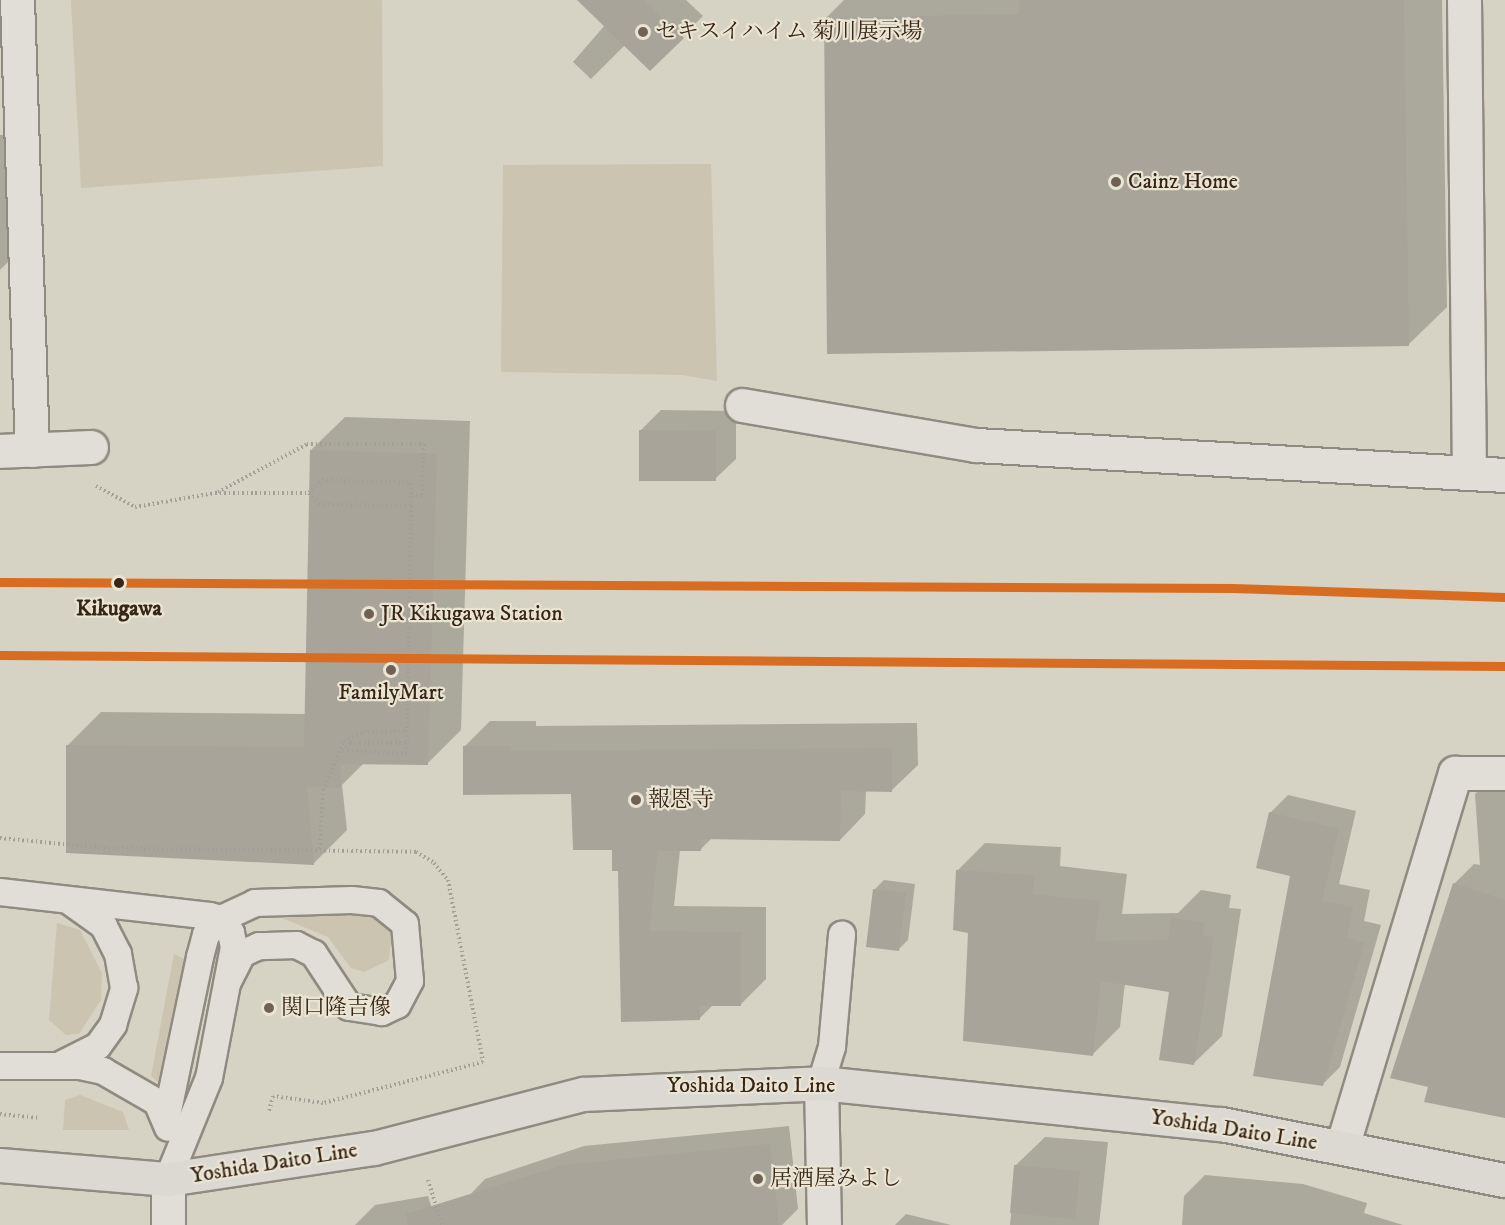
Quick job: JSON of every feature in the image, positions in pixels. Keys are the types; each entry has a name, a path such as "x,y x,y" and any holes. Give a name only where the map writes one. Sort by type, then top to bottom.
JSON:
{"main road":[{"name":"Yoshida Daito Line","path":"0,1165 168,1179 374,1148 583,1094 821,1083 1221,1124 1505,1180"}],"street":[{"path":"17,0 16,451 91,447"},
{"path":"1464,0 1469,472"},
{"path":"742,405 976,445 1505,475"},
{"path":"1342,1147 1455,773 1505,773"},
{"path":"821,1083 824,1225"},
{"path":"168,1179 168,1225"}],"lane":[{"path":"0,892 221,919"},
{"path":"56,1066 98,1046 113,1025 124,988 104,926 64,899"},
{"path":"166,1120 206,935 221,919 255,903 379,903 405,924 410,948 407,991 382,1012 349,1006 314,954 296,945 259,946 242,954 228,981"},
{"path":"168,1179 209,1078 234,947 221,919"},
{"path":"821,1083 832,1047 842,934"},
{"path":"0,1066 56,1066 103,1071 157,1102 166,1120 169,1143 162,1169 168,1179"}],"path":[{"path":"215,493 307,444 424,444 422,496 411,495"},
{"path":"93,484 135,507 215,493 309,493 322,480 411,483 407,754 342,750"},
{"path":"309,493 319,504 411,506"},
{"path":"320,849 323,790 351,735 378,731 407,731"},
{"path":"342,750 350,743 407,743"},
{"path":"0,1114 40,1118"},
{"path":"428,1180 442,1225"}],"shaded area":[{"path":"71,0 382,0 383,166 81,188"},
{"path":"711,164 717,381 682,375 501,372 503,165"},
{"path":"360,913 383,921 392,930 389,960 364,972 351,968 328,937 282,918"},
{"path":"57,923 80,930 102,973 101,1000 79,1034 66,1035 49,1020"},
{"path":"174,954 188,961 166,1080 159,1083 151,1076"},
{"path":"80,1095 123,1112 129,1130 63,1130 65,1100"}],"building":[{"name":"セキスイハイム 菊川展示場","path":"577,0 644,0 684,38 650,71"},
{"name":"Cainz Home","path":"1019,0 1404,0 1409,346 827,354 824,18 1019,14"},
{"path":"639,430 716,431 716,481 639,481"},
{"path":"310,450 437,454 428,765 341,764 341,788 307,787 314,865 66,853 66,745 304,747"},
{"path":"463,746 511,746 511,751 892,748 892,792 841,791 840,841 701,839 701,851 658,851 649,931 741,932 741,1006 700,1006 700,1020 621,1022 618,871 612,871 612,850 573,850 571,794 463,795"},
{"path":"1269,812 1339,829 1322,901 1353,907 1347,938 1364,943 1323,1086 1253,1076 1290,876 1256,868"},
{"path":"956,870 1034,875 1033,894 1100,901 1095,941 1168,940 1171,917 1204,923 1202,936 1214,937 1194,1065 1159,1060 1169,992 1101,981 1093,1056 963,1041 968,933 953,930"},
{"path":"1453,883 1505,900 1505,1118 1424,1102 1428,1087 1390,1078"},
{"path":"873,889 906,893 899,951 866,947"},
{"path":"770,1144 779,1225 408,1225 406,1214 563,1165"},
{"path":"1014,1165 1080,1171 1075,1219 1010,1213"}],"transit line":[{"path":"0,582 1232,588 1505,597"},
{"path":"0,655 1505,666"}],"place":[{"name":"セキスイハイム 菊川展示場","path":"643,32"},
{"name":"Cainz Home","path":"1116,182"},
{"name":"Kikugawa","path":"119,583"},
{"name":"JR Kikugawa Station","path":"369,614"},
{"name":"FamilyMart","path":"391,670"},
{"name":"報恩寺","path":"636,800"},
{"name":"関口隆吉像","path":"269,1008"},
{"name":"居酒屋みよし","path":"758,1179"}]}
